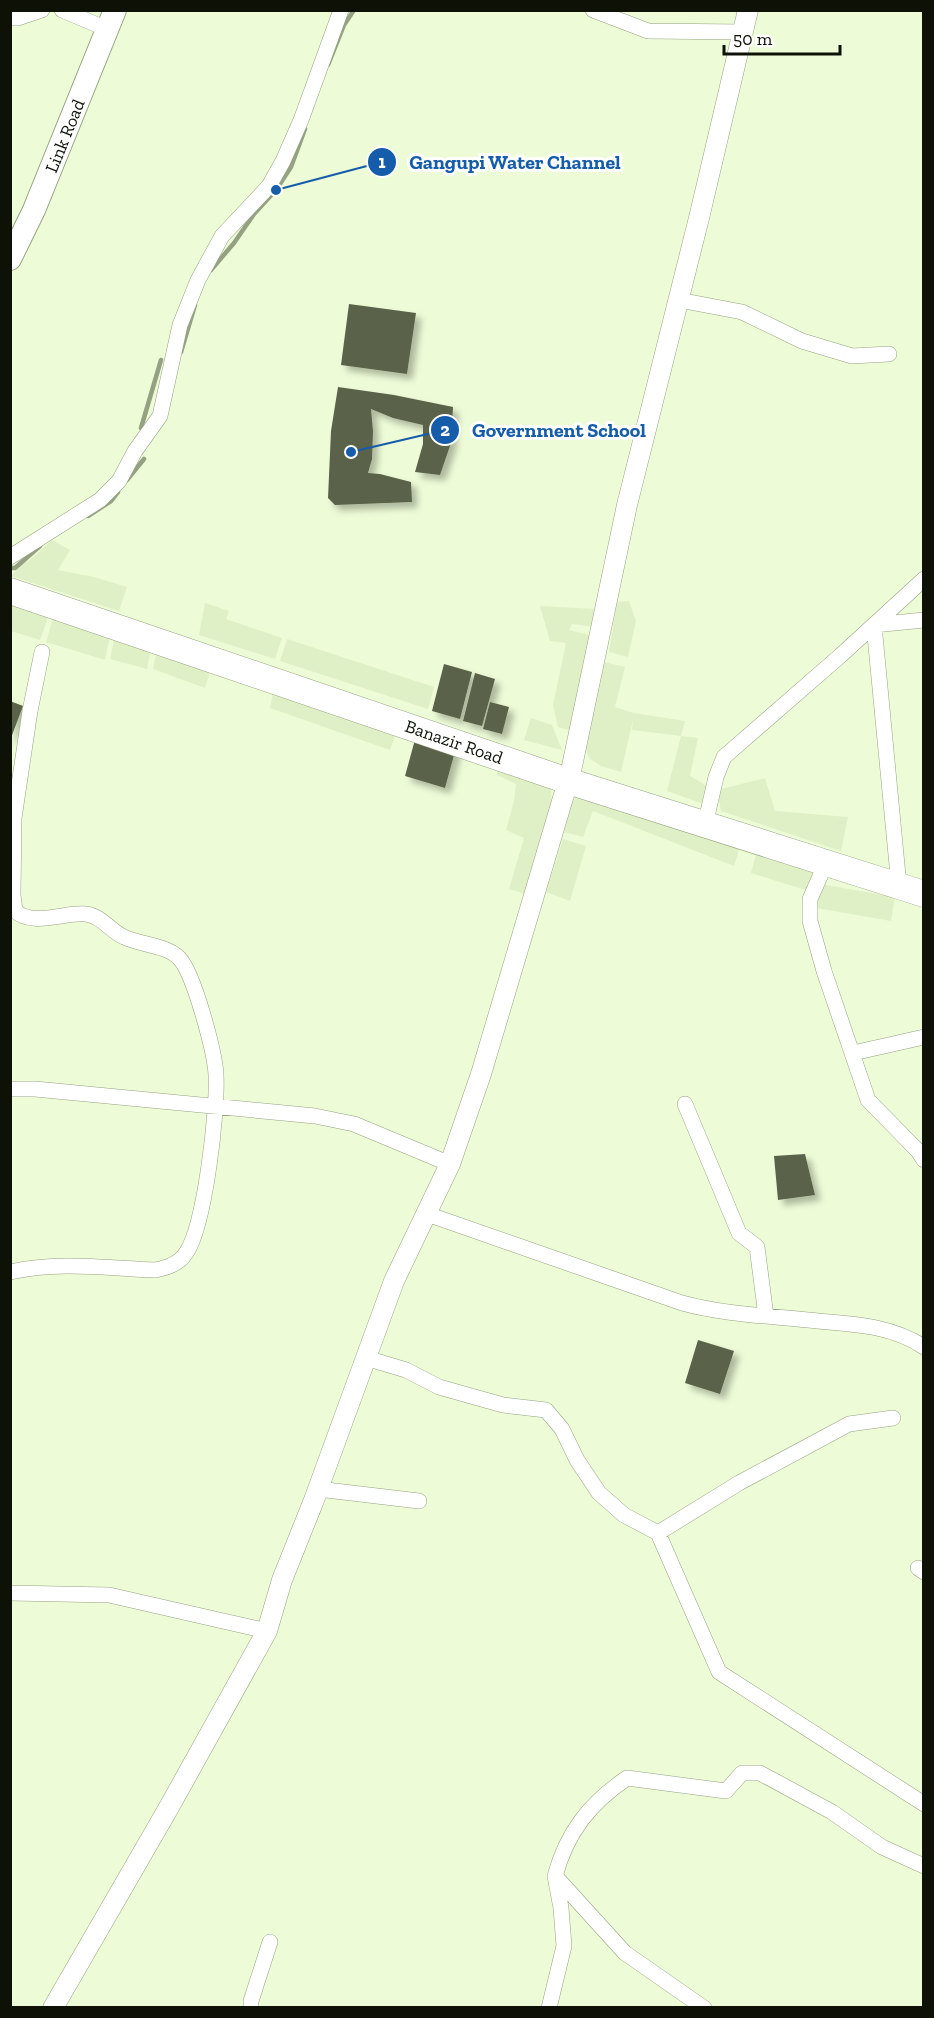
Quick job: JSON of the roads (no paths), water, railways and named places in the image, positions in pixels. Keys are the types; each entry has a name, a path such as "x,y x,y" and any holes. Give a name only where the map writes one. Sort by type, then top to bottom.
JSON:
{"highway":[{"name":"Banazir Road","path":"10,591 568,781 924,894"}],"main road":[{"name":"Link Road","path":"10,259 34,210 111,20"}],"street":[{"path":"10,18 18,18 42,10"},
{"path":"62,10 111,20"},
{"path":"10,557 100,500 119,481 135,451 160,416 180,325 198,280 222,236 269,186 283,161 301,120 341,10"},
{"path":"593,10 648,31 743,32"},
{"path":"53,2007 174,1799 267,1631 282,1580 394,1281 450,1164 481,1074 568,781 627,505 679,300 748,10"},
{"path":"679,300 742,312 802,341 852,356 889,354"},
{"path":"705,825 716,777 724,757 874,626 924,579"},
{"path":"874,626 924,620"},
{"path":"874,626 899,886"},
{"path":"10,1272 36,1266 60,1265 155,1270 167,1268 177,1262 186,1253 202,1204 216,1106 216,1073 211,1048 189,974 181,960 172,952 124,937 95,916 85,914 35,918 22,916 15,910 13,895 14,818 30,711 42,652"},
{"path":"826,863 810,900 810,921 824,971 868,1100 924,1160"},
{"path":"853,1053 924,1037"},
{"path":"10,1089 35,1089 315,1116 354,1124 450,1164"},
{"path":"685,1104 740,1233 757,1247 766,1316"},
{"path":"427,1214 707,1310 854,1324 888,1330 924,1347"},
{"path":"366,1358 406,1370 440,1387 503,1405 546,1410 562,1429 577,1460 599,1493 624,1515 658,1533 719,1672 924,1804"},
{"path":"658,1533 739,1483 849,1424 893,1418"},
{"path":"318,1489 419,1501"},
{"path":"10,1593 109,1595 267,1631"},
{"path":"549,2007 564,1946 561,1908 555,1876 561,1852 583,1817 613,1787 627,1778 726,1791 742,1773 760,1773 832,1812 882,1847 924,1866"},
{"path":"555,1876 625,1953 704,2007"},
{"path":"251,2007 270,1942"}],"waterway":[{"path":"328,65 344,25 354,10"},
{"path":"211,270 254,214 276,190 291,167 305,129"},
{"path":"181,352 195,305"},
{"path":"141,428 161,360"},
{"path":"127,480 144,459"},
{"path":"88,516 111,501 118,492"},
{"path":"10,568 15,568 40,546"}],"place":[{"name":"Gangupi Water Channel","path":"276,190"},
{"name":"Government School","path":"351,452"}]}
